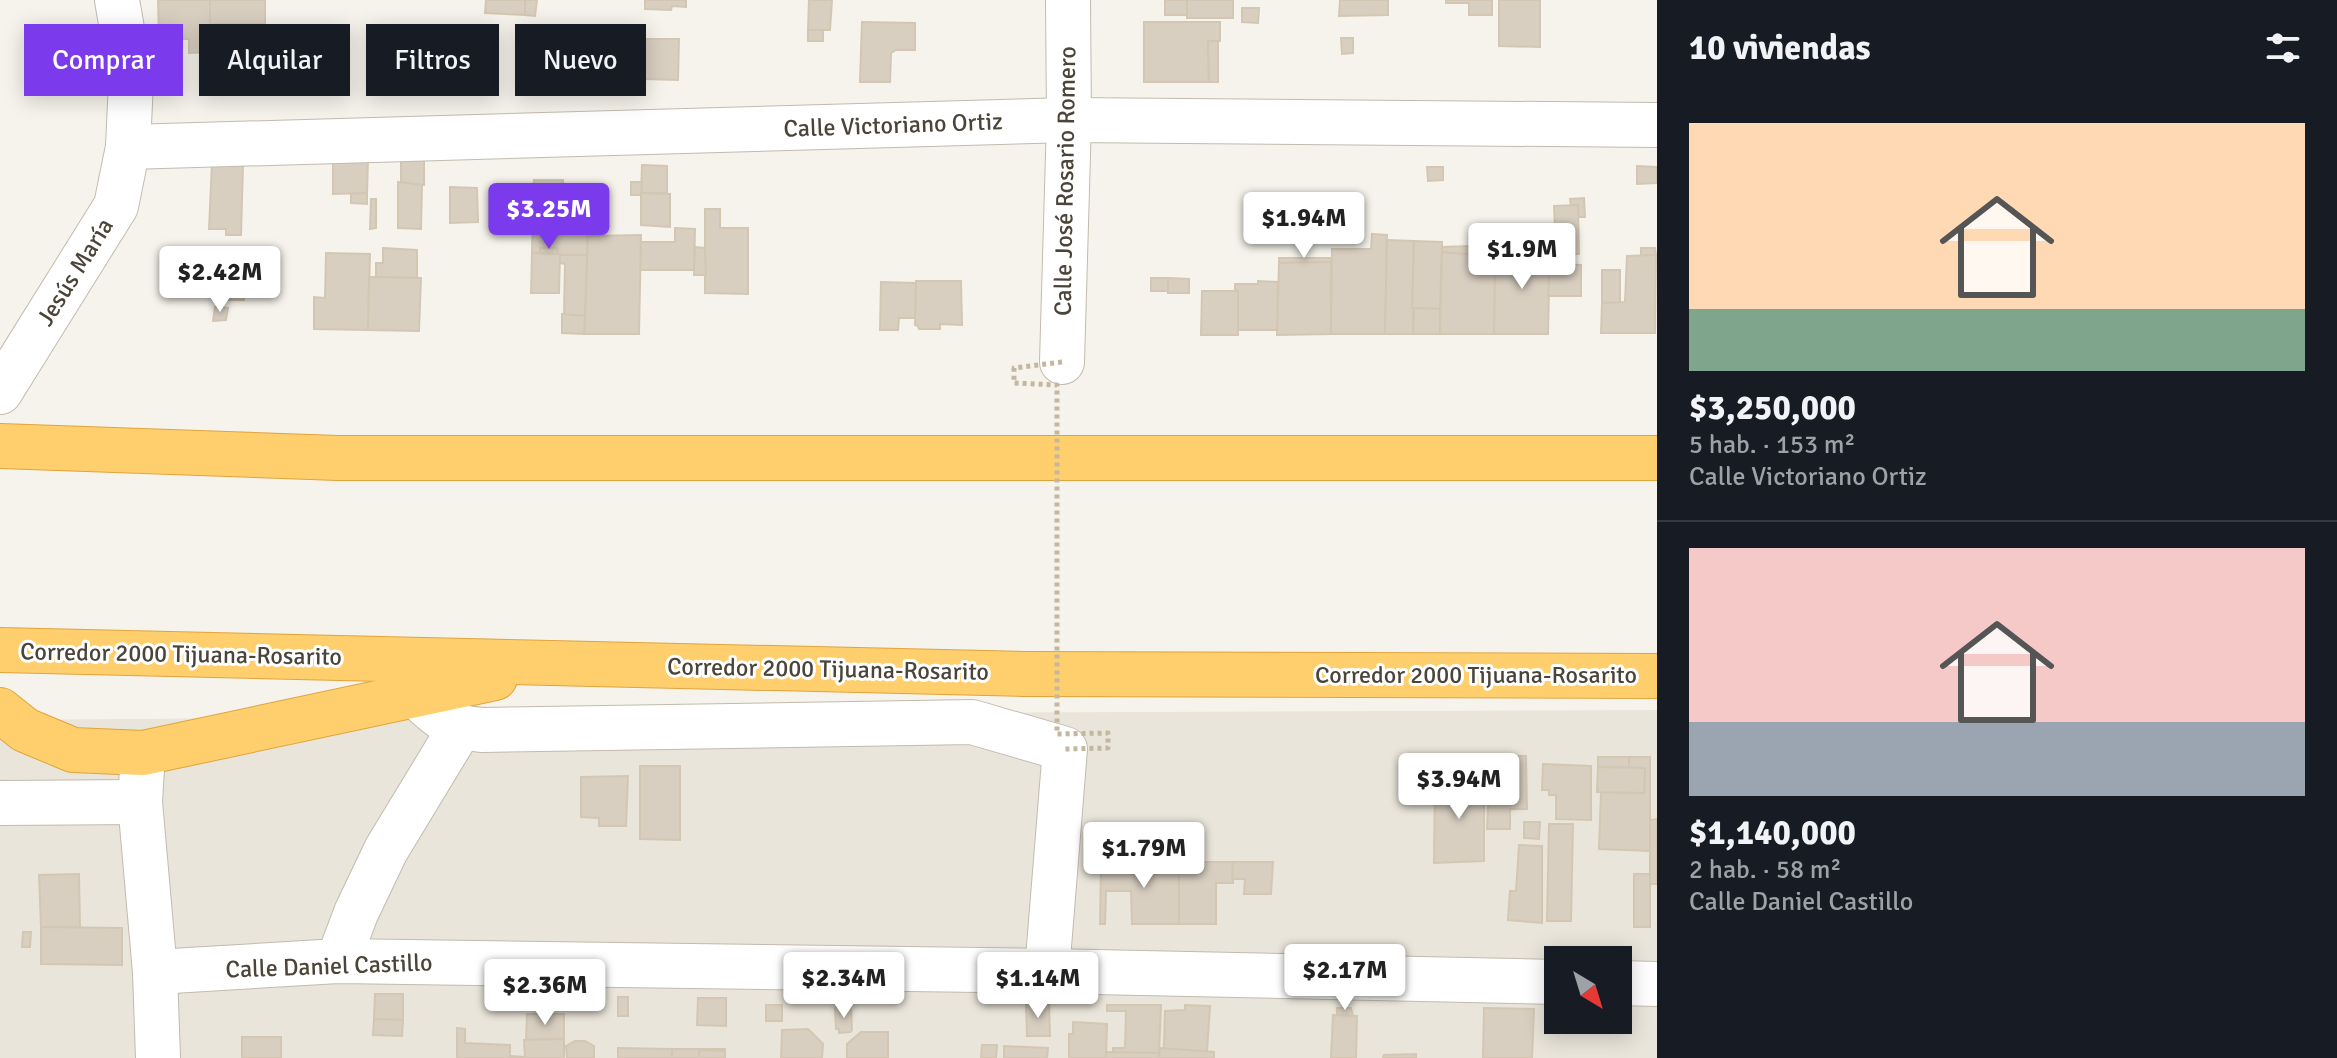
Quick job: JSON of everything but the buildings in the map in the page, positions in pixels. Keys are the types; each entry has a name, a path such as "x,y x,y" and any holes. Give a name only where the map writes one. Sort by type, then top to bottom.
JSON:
{"highway":[{"path":"0,446 338,458 1657,458"},
{"name":"Corredor 2000 Tijuana-Rosarito","path":"0,650 1024,674 1657,676"},
{"path":"0,710 25,730 73,750 143,753 570,663"}],"street":[{"name":"Jesús María","path":"0,392 116,206 128,147 131,81 117,0"},
{"name":"Calle José Rosario Romero","path":"1062,362 1069,120 1068,0"},
{"name":"Calle Victoriano Ortiz","path":"128,147 1069,120 1657,125"},
{"path":"415,695 446,723 482,730 972,722 1065,749 1047,971"},
{"path":"338,961 356,913 386,850 460,728"},
{"path":"143,753 140,802 155,972 158,1058"},
{"path":"0,803 140,802"},
{"name":"Calle Daniel Castillo","path":"155,972 338,961 1544,982"},
{"path":"1632,983 1657,984"}],"path":[{"path":"1062,362 1014,368 1014,383 1057,385 1057,734 1108,733 1108,748 1065,749"}],"shaded area":[{"path":"1657,710 1657,1058 0,1058 0,720"}]}
